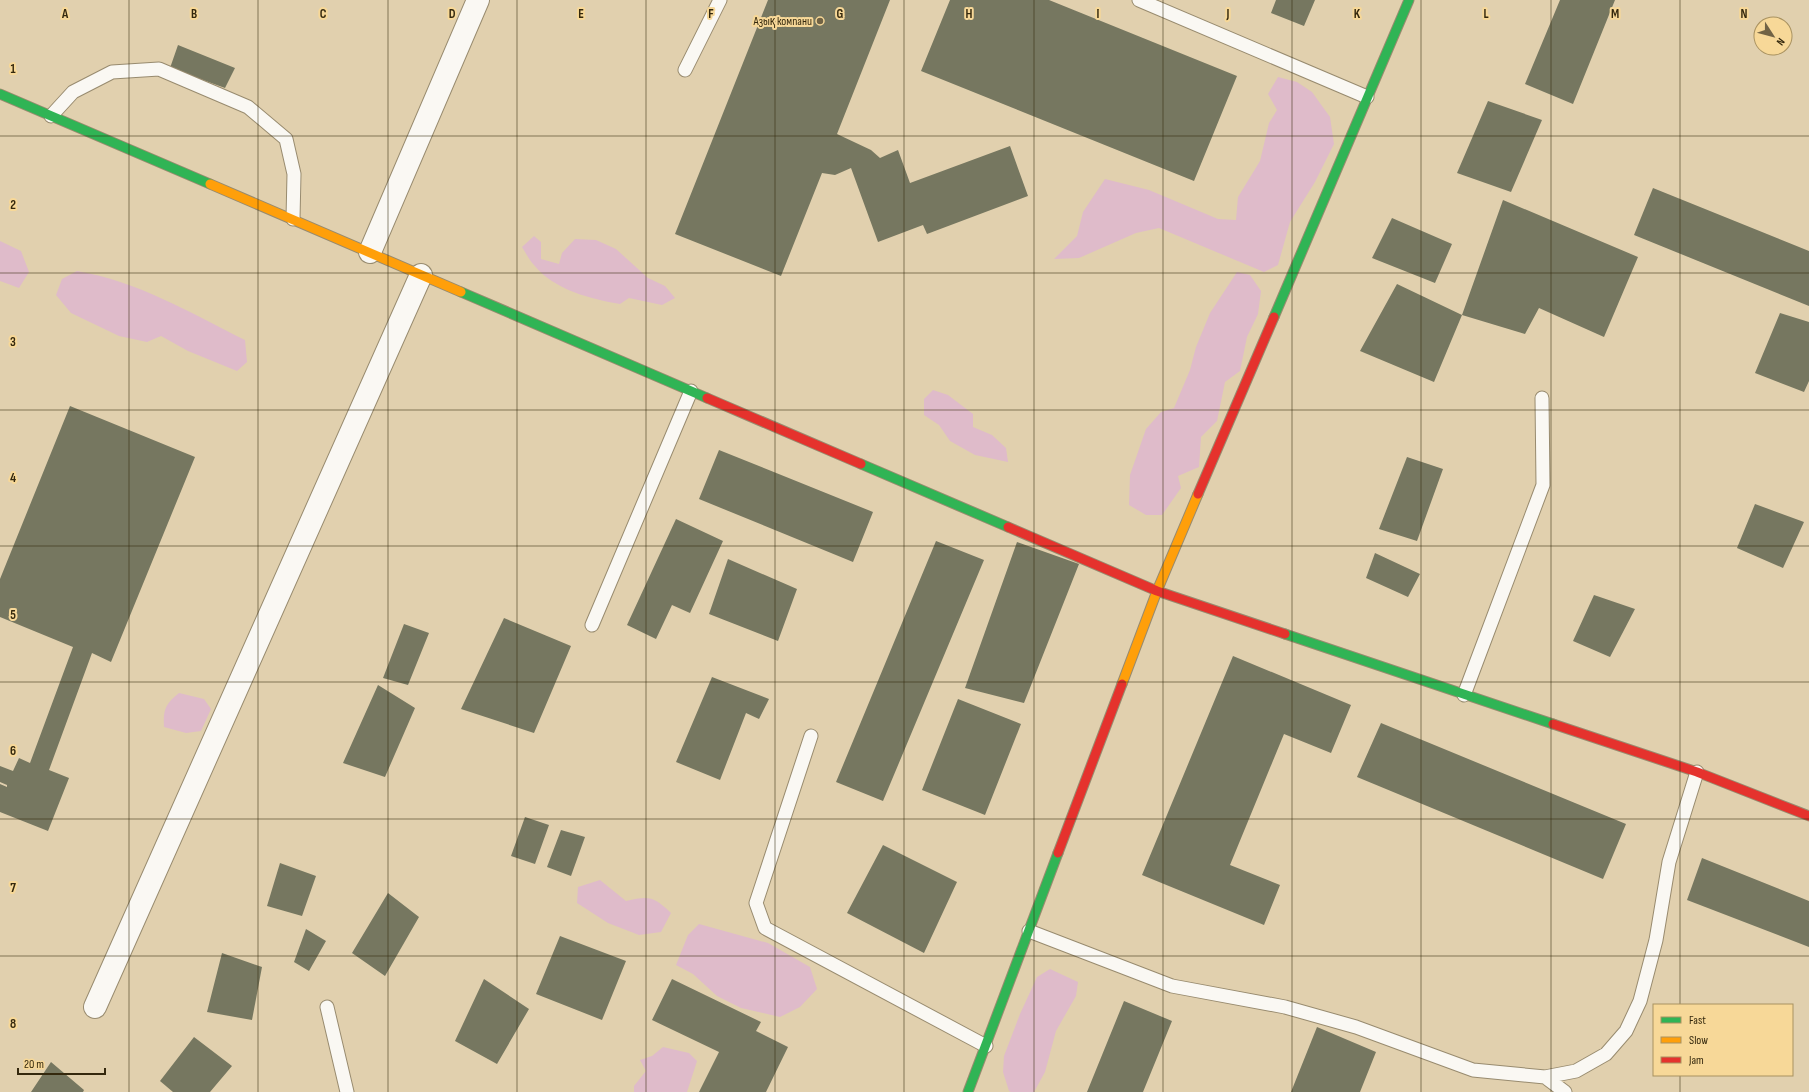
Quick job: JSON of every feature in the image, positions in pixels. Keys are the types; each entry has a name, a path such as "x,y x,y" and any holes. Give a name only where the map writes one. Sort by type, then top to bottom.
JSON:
{"street":[{"path":"370,252 478,0"},
{"path":"968,1092 1157,591 1409,0"},
{"path":"0,94 1157,591 1697,772 1809,816"},
{"path":"96,1007 421,275"}],"lane":[{"path":"685,70 720,0"},
{"path":"1138,0 1367,97"},
{"path":"51,116 73,92 112,72 159,69 248,107 286,139 294,174 293,219"},
{"path":"592,624 691,391"},
{"path":"1464,695 1543,485 1542,398"},
{"path":"812,736 756,903 765,928 986,1046"},
{"path":"1029,931 1172,986 1285,1007 1356,1027 1473,1070 1545,1078 1576,1071 1606,1054 1626,1031 1640,1000 1656,940 1670,862 1697,772"},
{"path":"327,1007 347,1092"},
{"path":"1545,1078 1565,1092"}],"shaded area":[{"path":"1278,77 1297,82 1312,92 1330,117 1334,144 1315,182 1290,222 1278,265 1264,272 1159,228 1136,233 1079,258 1054,259 1077,236 1083,212 1105,179 1149,190 1218,219 1236,220 1238,197 1260,161 1269,123 1277,110 1268,94"},
{"path":"534,236 541,242 541,259 559,264 562,253 575,239 596,240 616,249 648,278 665,286 675,298 662,305 629,298 620,304 585,296 562,287 542,274 522,247"},
{"path":"0,241 21,251 29,272 19,288 0,281"},
{"path":"77,271 121,282 142,290 184,309 245,340 247,362 237,371 188,351 161,336 147,342 119,336 71,313 56,295 62,279"},
{"path":"1237,272 1250,275 1261,291 1258,314 1247,337 1240,371 1225,382 1217,421 1201,437 1199,467 1178,476 1181,488 1162,515 1146,515 1129,505 1130,475 1146,429 1161,412 1174,408 1190,370 1196,347 1210,313"},
{"path":"933,390 948,395 973,414 973,427 992,435 1006,448 1008,462 975,455 950,441 939,425 924,415 924,399"},
{"path":"179,693 204,699 211,709 201,731 186,733 164,727 166,708"},
{"path":"600,880 626,901 646,898 655,900 665,907 671,913 661,932 639,935 608,923 577,903 578,887"},
{"path":"699,924 768,943 810,967 817,989 800,1007 780,1017 741,1008 717,996 693,974 676,965 688,935"},
{"path":"1050,969 1078,982 1076,996 1056,1031 1045,1072 1034,1092 1011,1092 1009,1091 1003,1072 1004,1056 1020,1014 1037,977"},
{"path":"663,1047 689,1053 697,1061 687,1092 634,1092 634,1086 646,1071 640,1060 652,1056"}],"building":[{"path":"768,0 890,0 837,134 871,150 880,158 898,150 910,183 1010,146 1028,196 927,234 923,225 878,242 851,168 835,175 822,173 781,276 675,234"},
{"path":"950,0 1049,0 1237,76 1194,181 921,71"},
{"path":"1276,0 1315,0 1304,26 1271,13"},
{"path":"1560,0 1615,0 1573,104 1525,84"},
{"path":"178,45 235,68 225,88 170,68"},
{"path":"1488,101 1542,120 1511,192 1457,173"},
{"path":"1653,188 1809,251 1809,306 1634,235"},
{"path":"1503,200 1638,257 1604,337 1539,308 1525,334 1462,315"},
{"path":"1392,218 1452,244 1435,283 1372,258"},
{"path":"1397,284 1462,315 1434,382 1360,351"},
{"path":"1780,313 1809,322 1809,381 1804,392 1755,373"},
{"path":"70,406 195,457 111,662 92,653 49,770 69,778 48,831 0,812 0,784 7,787 7,785 0,782 0,766 13,771 19,758 30,763 73,647 0,617 0,579"},
{"path":"719,450 873,512 853,562 699,499"},
{"path":"1407,457 1443,469 1417,541 1379,529"},
{"path":"1755,504 1804,522 1783,568 1737,548"},
{"path":"676,519 723,541 690,613 672,605 656,639 627,625"},
{"path":"936,541 984,560 883,801 836,782"},
{"path":"1017,542 1079,564 1024,703 965,688"},
{"path":"1375,553 1420,574 1408,597 1366,578"},
{"path":"728,559 797,589 778,641 709,614"},
{"path":"1594,595 1635,609 1610,657 1573,641"},
{"path":"504,618 571,646 534,733 461,709"},
{"path":"404,624 429,633 408,685 383,678"},
{"path":"1233,656 1351,705 1331,753 1284,734 1230,865 1280,885 1264,925 1142,875"},
{"path":"712,677 769,699 759,719 746,713 720,780 676,762"},
{"path":"378,685 415,708 385,777 343,763"},
{"path":"958,699 1021,724 985,815 922,790"},
{"path":"1381,723 1626,824 1603,879 1357,777"},
{"path":"525,817 549,825 535,864 511,856"},
{"path":"561,830 585,837 571,876 547,867"},
{"path":"883,845 957,882 924,953 847,913"},
{"path":"1702,858 1809,901 1809,947 1687,900"},
{"path":"280,863 316,876 302,916 267,906"},
{"path":"388,893 419,917 385,976 352,953"},
{"path":"306,929 326,941 309,971 294,962"},
{"path":"560,936 626,961 602,1020 536,994"},
{"path":"222,953 262,967 252,1020 207,1012"},
{"path":"484,979 529,1009 497,1064 455,1041"},
{"path":"672,979 761,1022 756,1031 788,1047 766,1092 699,1092 719,1052 652,1020"},
{"path":"1124,1001 1172,1021 1143,1092 1087,1092"},
{"path":"1317,1027 1376,1052 1360,1092 1291,1092"},
{"path":"194,1037 232,1066 210,1092 173,1092 160,1081"},
{"path":"51,1062 84,1090 83,1092 31,1092"}],"traffic: fast":[{"path":"1274,317 1409,0"},
{"path":"0,94 210,184"},
{"path":"461,292 707,398"},
{"path":"861,464 1008,527"},
{"path":"1285,634 1553,724"},
{"path":"968,1092 1058,853"}],"traffic: slow":[{"path":"210,184 461,292"},
{"path":"1122,684 1157,591 1198,494"}],"traffic: jam":[{"path":"1198,494 1274,317"},
{"path":"707,398 861,464"},
{"path":"1008,527 1157,591 1285,634"},
{"path":"1058,853 1122,684"},
{"path":"1553,724 1697,772 1809,816"}],"place":[{"name":"Азық компани","path":"820,21"}]}
